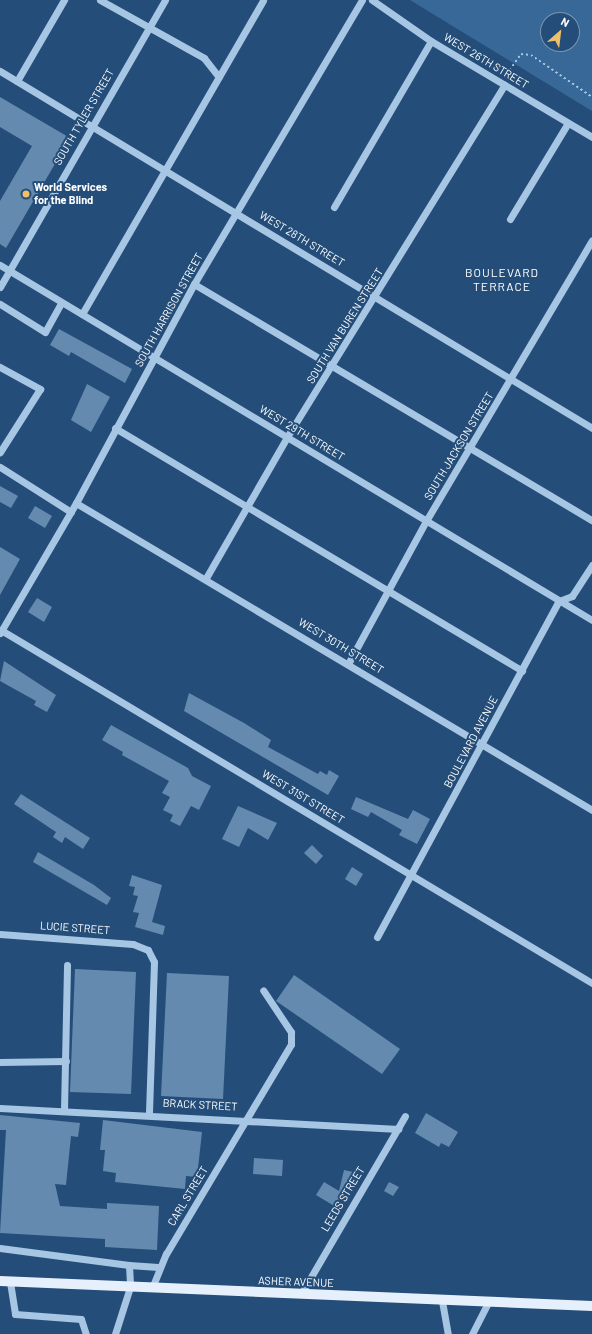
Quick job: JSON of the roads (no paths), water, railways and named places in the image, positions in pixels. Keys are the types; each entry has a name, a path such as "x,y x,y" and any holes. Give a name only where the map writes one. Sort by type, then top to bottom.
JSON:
{"main road":[{"name":"ASHER AVENUE","path":"5,1282 488,1303 592,1306"}],"street":[{"path":"18,81 64,0"},
{"path":"100,0 204,58 219,76"},
{"name":"SOUTH TYLER STREET","path":"0,287 165,0"},
{"path":"82,314 164,170 264,0"},
{"name":"SOUTH HARRISON STREET","path":"1,632 76,503 115,428 156,356 194,284 238,213 362,0"},
{"name":"WEST 26TH STREET","path":"372,0 431,41 592,137"},
{"path":"334,207 431,41"},
{"name":"WEST 28TH STREET","path":"0,71 376,296 592,428"},
{"name":"SOUTH VAN BUREN STREET","path":"206,578 249,506 287,437 334,365 504,85"},
{"path":"510,219 568,123"},
{"name":"SOUTH JACKSON STREET","path":"348,664 390,591 426,521 472,448 592,240"},
{"name":"WEST 29TH STREET","path":"0,265 8,272 61,303 156,356 287,437 592,620"},
{"path":"194,284 334,365 592,520"},
{"path":"0,304 46,332 61,303"},
{"path":"0,367 40,389 0,452"},
{"path":"115,428 249,506 522,671"},
{"path":"0,467 71,512"},
{"name":"WEST 30TH STREET","path":"76,503 206,578 592,810"},
{"path":"559,601 572,596 592,565"},
{"name":"BOULEVARD AVENUE","path":"377,937 412,876 559,601"},
{"name":"WEST 31ST STREET","path":"1,632 592,983"},
{"name":"LUCIE STREET","path":"0,934 133,944 148,950 154,962 149,1113"},
{"path":"64,1110 67,965"},
{"name":"CARL STREET","path":"152,1288 158,1267 249,1118 293,1036 263,990"},
{"path":"0,1062 66,1061"},
{"name":"BRACK STREET","path":"0,1108 249,1118 398,1129"},
{"name":"LEEDS STREET","path":"301,1294 405,1116"},
{"path":"0,1248 129,1265 158,1267"},
{"path":"115,1334 130,1287 129,1265"},
{"path":"5,1282 15,1314 81,1319 86,1334"},
{"path":"442,1301 448,1334"},
{"path":"472,1334 488,1303"}],"place":[{"name":"World Services for the Blind","path":"26,194"}],"district":[{"name":"BOULEVARD TERRACE","path":"502,280"}]}
